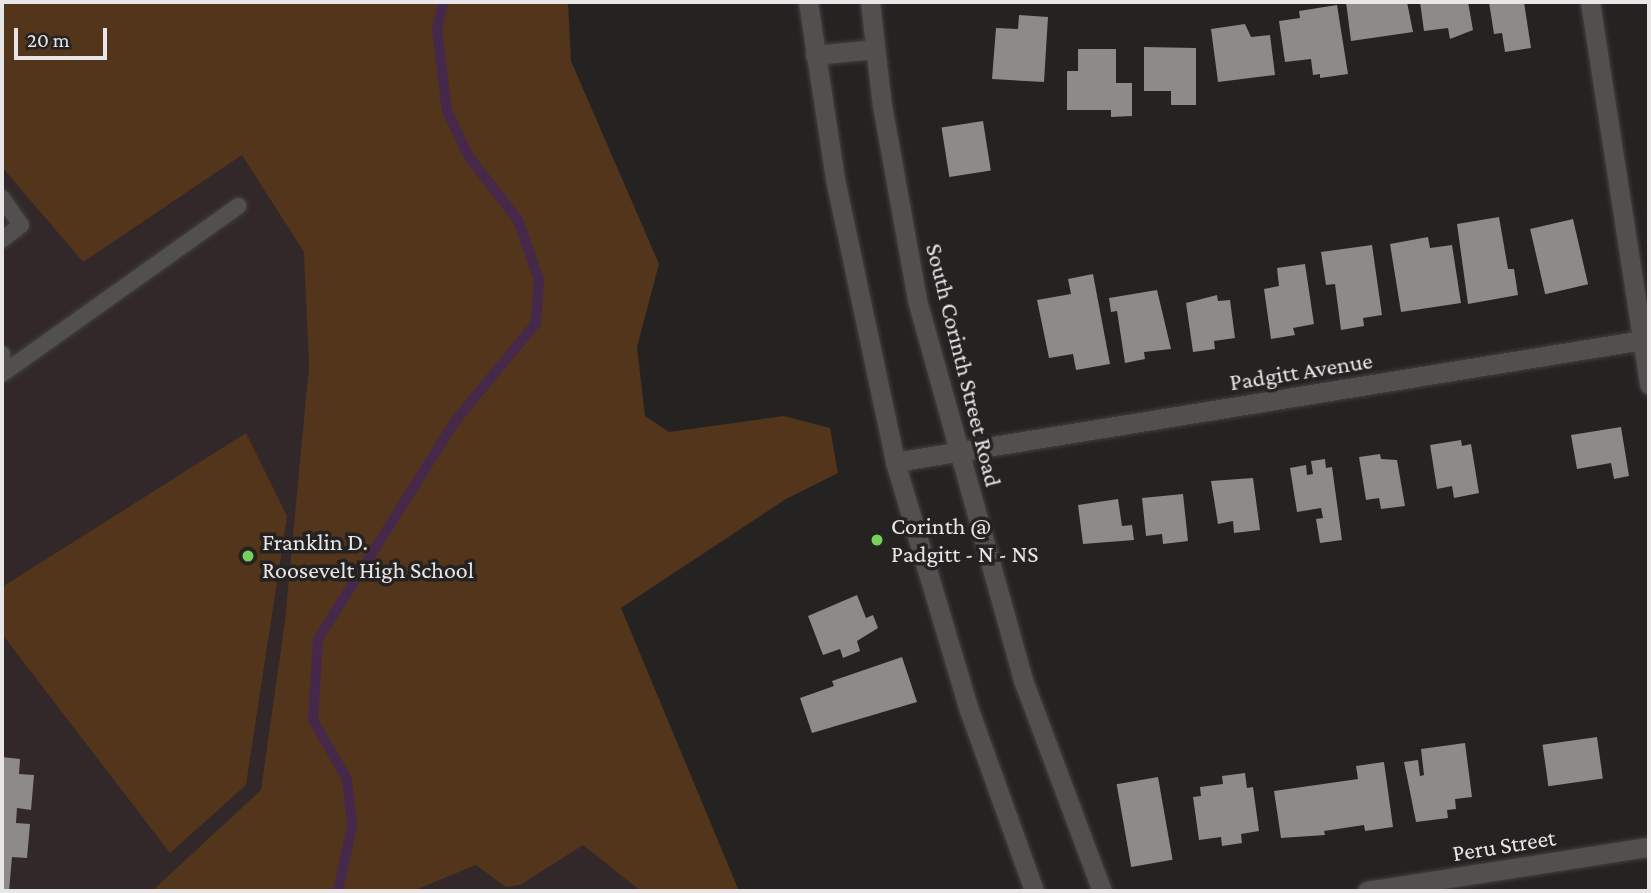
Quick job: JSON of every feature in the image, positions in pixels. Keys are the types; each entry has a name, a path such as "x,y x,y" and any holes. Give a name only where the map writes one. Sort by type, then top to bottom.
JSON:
{"main road":[{"path":"808,2 835,179 895,461 969,710 1034,891"},
{"name":"South Corinth Street Road","path":"870,2 875,49 918,300 1023,680 1102,891"},
{"path":"1590,2 1646,340 1649,384"},
{"path":"815,55 875,49"},
{"name":"Padgitt Avenue","path":"895,461 1646,340"},
{"name":"Peru Street","path":"1367,891 1649,847"}],"lane":[{"path":"2,198 21,225 2,240"},
{"path":"2,374 238,206"},
{"path":"2,354 2,361"}],"shaded area":[{"name":"Franklin D. Roosevelt High School","path":"2,2 146,2 709,891 2,891"},
{"path":"2,2 568,2 571,61 659,264 637,347 645,416 669,432 784,416 830,428 838,473 786,499 621,608 739,891 641,891 583,845 520,885 506,887 476,865 413,891 152,891 261,790 285,621 309,366 304,252 242,155 83,262 2,167"},
{"path":"246,433 287,516 246,785 170,853 2,634 2,587"}],"building":[{"path":"1346,2 1407,2 1413,32 1351,41"},
{"path":"1420,2 1468,2 1473,30 1450,39 1448,28 1424,31"},
{"path":"1489,2 1524,2 1531,48 1505,52 1502,33 1494,34"},
{"path":"1337,5 1348,74 1320,78 1320,74 1313,75 1311,59 1285,62 1279,21 1300,18 1299,11"},
{"path":"1019,15 1048,17 1044,82 992,79 996,28 1018,29"},
{"path":"1245,24 1251,37 1270,35 1275,75 1218,82 1211,29"},
{"path":"1144,47 1196,48 1196,105 1171,105 1171,91 1144,91"},
{"path":"1078,49 1116,49 1116,83 1132,83 1132,116 1111,117 1111,110 1067,110 1067,71 1078,71"},
{"path":"983,121 991,170 949,177 942,128"},
{"path":"1499,217 1508,269 1514,269 1518,295 1468,304 1457,224"},
{"path":"1573,219 1588,284 1545,294 1530,229"},
{"path":"1428,237 1430,248 1452,245 1461,303 1401,312 1390,244"},
{"path":"1372,245 1382,315 1363,318 1364,326 1341,330 1335,284 1326,285 1321,252"},
{"path":"1305,264 1314,324 1293,328 1295,335 1271,339 1264,289 1279,286 1277,268"},
{"path":"1093,274 1110,364 1076,370 1073,354 1049,358 1037,300 1071,294 1068,279"},
{"path":"1157,290 1171,349 1144,352 1145,359 1125,363 1117,311 1111,312 1109,298"},
{"path":"1217,295 1218,301 1230,300 1235,338 1214,341 1215,349 1193,352 1186,303"},
{"path":"1621,427 1629,476 1614,479 1611,463 1577,469 1571,435"},
{"path":"1461,440 1462,446 1471,444 1479,493 1454,498 1452,486 1437,489 1430,445"},
{"path":"1380,454 1381,459 1397,460 1405,506 1381,509 1379,498 1366,500 1359,457"},
{"path":"1325,459 1326,468 1332,467 1342,540 1320,543 1316,519 1323,518 1321,508 1297,512 1290,468 1306,465 1307,475 1313,474 1311,461"},
{"path":"1253,478 1260,530 1234,533 1233,521 1218,524 1211,481"},
{"path":"1183,494 1188,541 1163,544 1162,534 1146,536 1142,498"},
{"path":"1118,499 1122,526 1132,525 1134,540 1083,544 1078,505"},
{"path":"857,595 866,618 873,615 878,628 857,641 860,651 843,658 840,649 823,655 808,616"},
{"path":"902,657 917,702 812,733 800,698 834,686 832,681"},
{"path":"1597,737 1603,779 1548,786 1543,745"},
{"path":"1465,743 1472,797 1455,799 1456,809 1447,810 1448,818 1416,822 1404,762 1418,760 1420,776 1424,775 1421,749"},
{"path":"2,757 20,759 19,774 34,775 31,810 17,808 16,823 30,824 27,858 12,857 9,891 2,891"},
{"path":"1384,762 1393,827 1365,831 1364,825 1324,831 1325,835 1281,838 1274,791 1358,779 1356,766"},
{"path":"1245,773 1247,788 1253,787 1259,831 1241,834 1242,843 1222,846 1221,837 1199,840 1193,797 1201,796 1200,787 1223,784 1222,776"},
{"path":"1158,777 1173,860 1131,867 1117,784"}],"waterway":[{"path":"338,891 352,826 347,779 313,720 318,639 456,420 536,323 539,280 518,220 469,157 447,111 437,29 443,2"}],"place":[{"name":"Corinth @ Padgitt - N - NS","path":"877,540"},
{"name":"Franklin D. Roosevelt High School","path":"248,556"}]}
